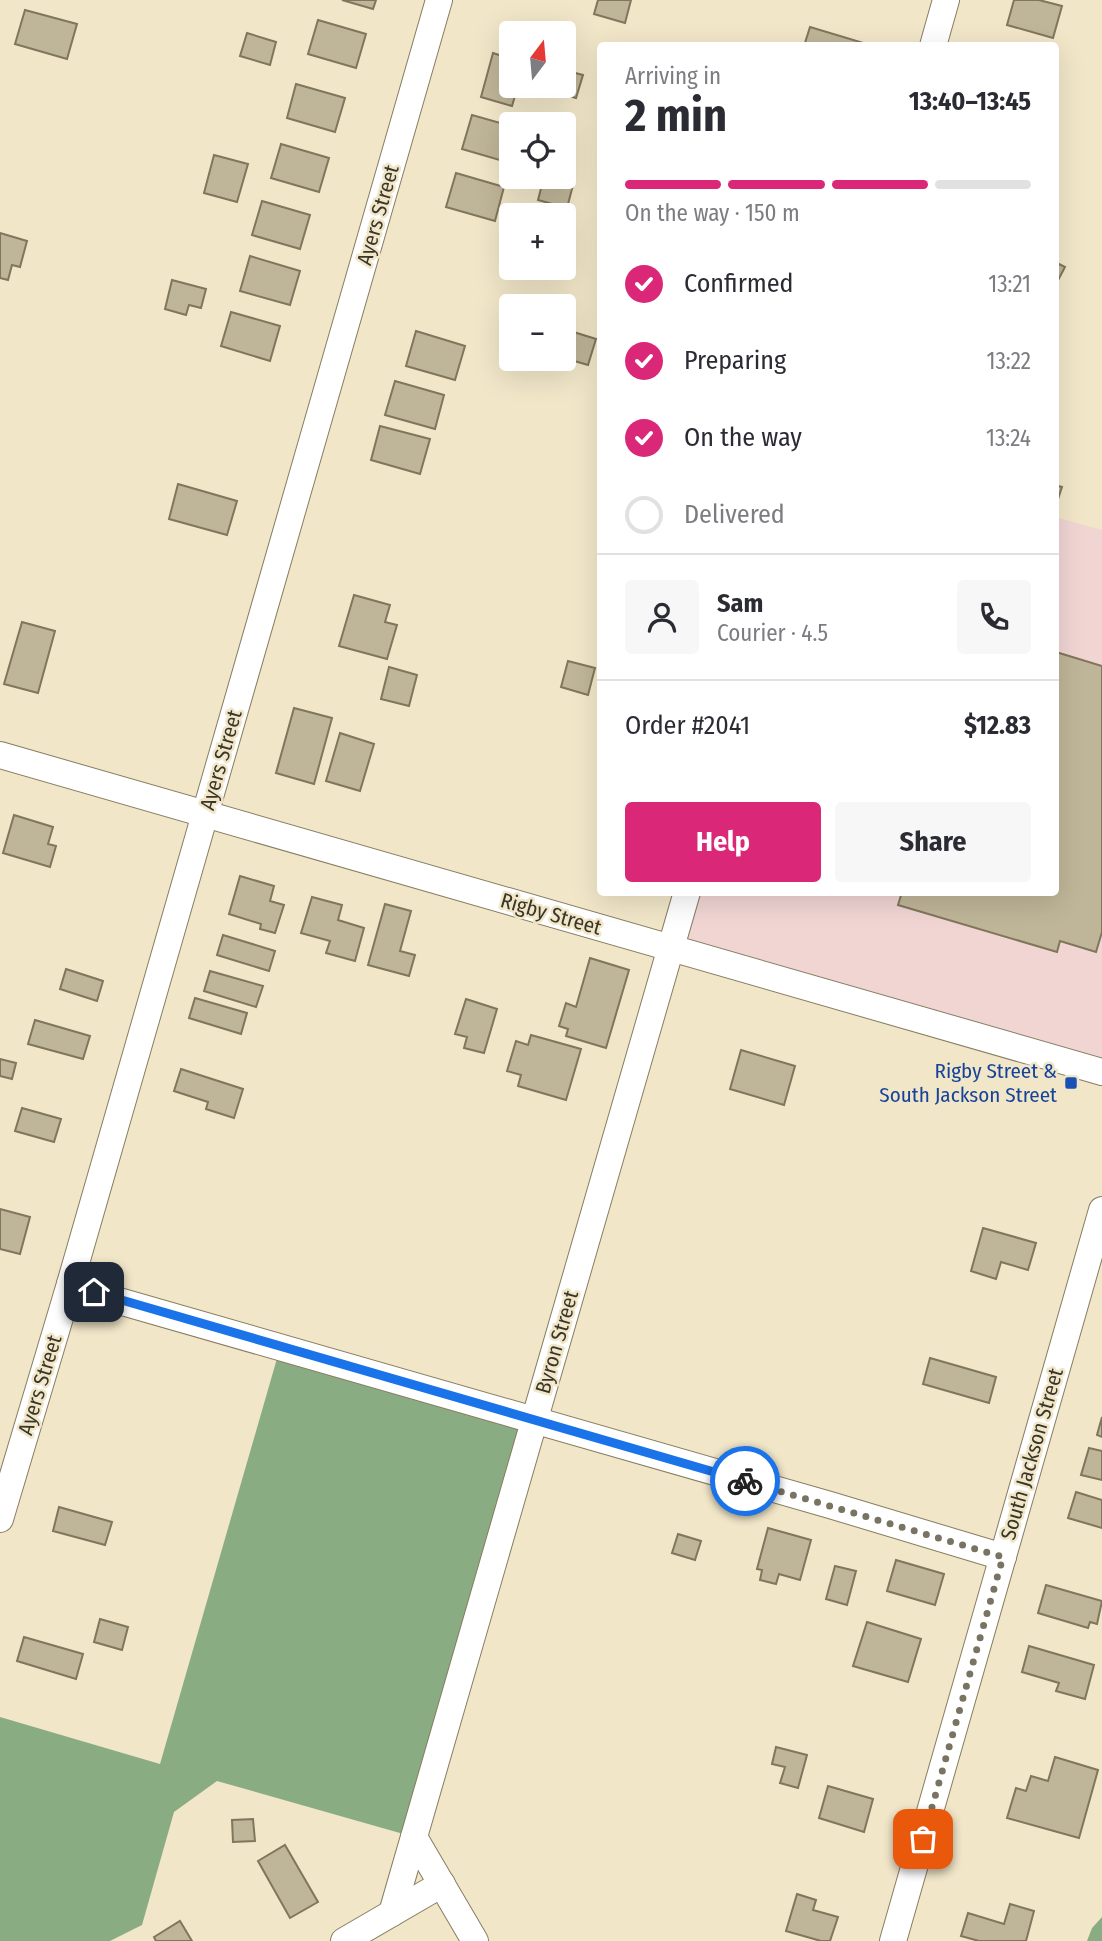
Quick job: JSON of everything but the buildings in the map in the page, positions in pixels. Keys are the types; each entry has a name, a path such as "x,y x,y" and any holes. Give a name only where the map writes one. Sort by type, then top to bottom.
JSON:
{"street":[{"name":"Ayers Street","path":"0,1519 439,0"},
{"path":"934,42 946,0"},
{"name":"Rigby Street","path":"0,755 1102,1072"},
{"name":"Byron Street","path":"392,1913 686,896"},
{"name":"South Jackson Street","path":"893,1941 1102,1210"},
{"path":"70,1284 105,1297 1003,1557"},
{"path":"414,1837 475,1941"},
{"path":"344,1941 442,1884"}],"shaded area":[{"path":"1059,518 1102,530 1102,1072 671,948 686,896 1059,896"}],"green space":[{"path":"280,1348 535,1421 414,1837 217,1781 174,1812 142,1925 110,1941 0,1941 0,1717 160,1764"},
{"path":"1102,1917 1102,1941 1087,1941 1092,1928"}],"way so far":[{"path":"745,1481 1003,1557 923,1839"}],"place":[{"name":"Rigby Street & South Jackson Street","path":"1071,1083"}],"route":[{"path":"94,1292 745,1481"}]}
